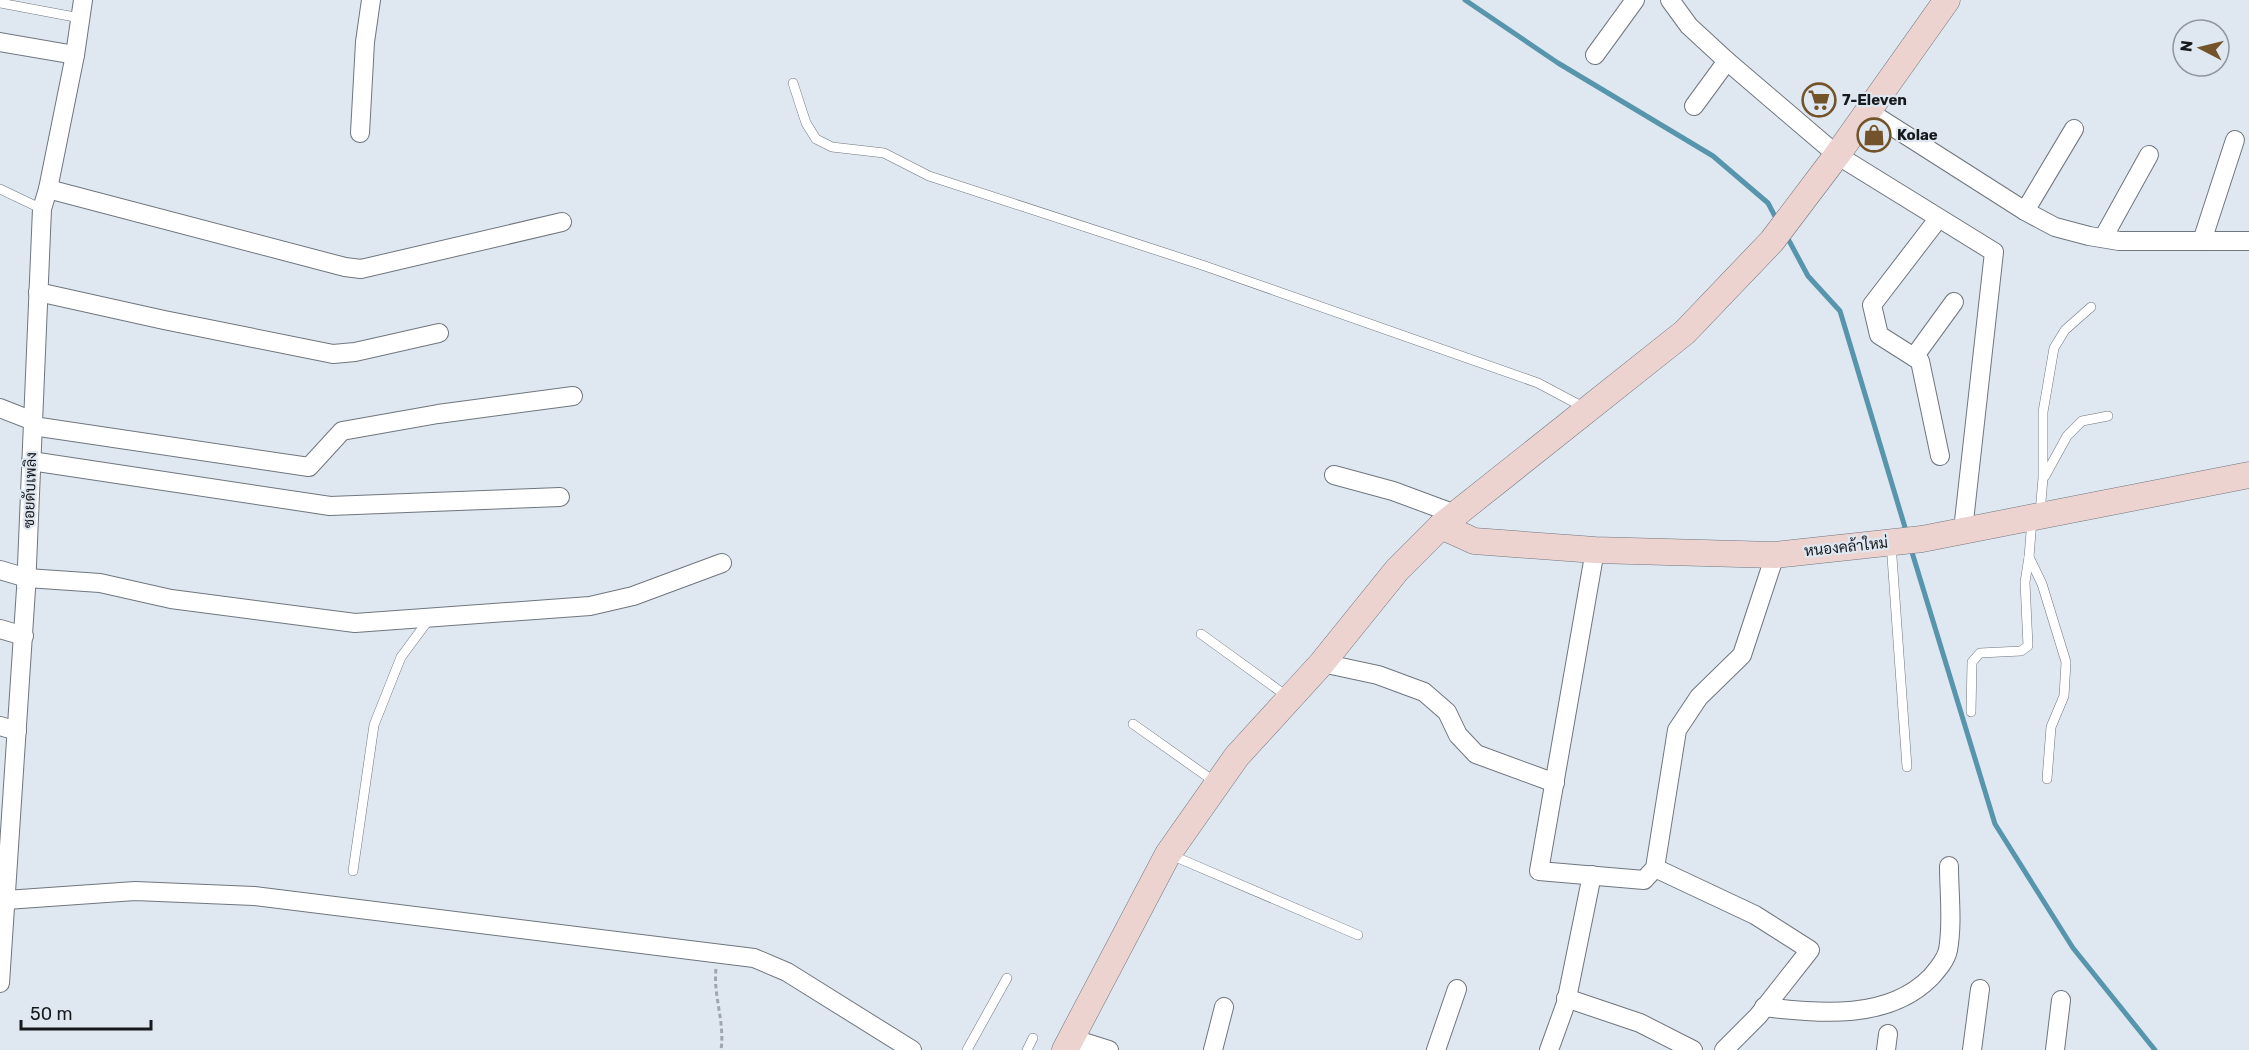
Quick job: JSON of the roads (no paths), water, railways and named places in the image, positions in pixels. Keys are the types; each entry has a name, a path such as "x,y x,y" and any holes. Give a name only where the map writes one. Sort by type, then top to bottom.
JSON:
{"main road":[{"path":"1068,1044 1168,854 1237,756 1322,663 1397,570 1448,520 1685,332 1772,241 1837,155 1947,0"},
{"name":"หนองคล้าใหม่","path":"1448,520 1474,541 1595,550 1775,555 1922,539 2249,475"}],"street":[{"path":"360,133 364,42 371,0"},
{"path":"1595,55 1635,0"},
{"path":"1670,0 1689,26 1727,62 1837,155 1994,252 1963,530"},
{"name":"ซอยดับเพลิง","path":"0,974 6,900 4,866 9,729 24,636 42,209 75,56 82,9"},
{"path":"0,42 75,56"},
{"path":"1694,106 1727,62"},
{"path":"1868,111 2025,211 2055,227 2119,241 2249,241"},
{"path":"2025,211 2074,129"},
{"path":"2202,241 2235,140"},
{"path":"2103,238 2149,155"},
{"path":"48,189 345,267 361,269 562,222"},
{"path":"1938,219 1872,305 1879,335 1920,361 1940,456"},
{"path":"38,292 333,354 355,352 439,333"},
{"path":"1914,357 1954,302"},
{"path":"0,408 33,423 309,466 342,431 438,414 573,396"},
{"path":"31,461 330,506 560,497"},
{"path":"1334,475 1393,491 1448,520"},
{"path":"1595,550 1539,871 1644,880 1655,868 1677,730 1699,697 1742,655 1775,555"},
{"path":"0,570 27,578 100,583 171,599 355,622 590,606 633,596 722,563"},
{"path":"0,629 24,636"},
{"path":"1322,663 1378,675 1424,693 1447,712 1458,735 1476,754 1555,783"},
{"path":"1764,1007 1847,1011 1875,1009 1904,998 1925,983 1939,968 1947,952 1950,924 1949,866"},
{"path":"1655,868 1755,915 1810,950 1764,1007 1724,1050"},
{"path":"1549,1050 1566,998 1592,875"},
{"path":"6,900 135,891 254,896 718,952 754,958 787,972 912,1050"},
{"path":"1436,1050 1457,988"},
{"path":"1972,1050 1980,989"},
{"path":"1566,998 1640,1023 1693,1050"},
{"path":"2055,1050 2061,1000"},
{"path":"1213,1050 1224,1007"},
{"path":"1068,1044 1109,1050"}],"lane":[{"path":"0,3 82,9"},
{"path":"793,83 806,123 816,139 832,147 884,153 929,176 1202,265 1538,383 1587,409"},
{"path":"0,189 42,209"},
{"path":"1971,712 1972,662 1980,653 2021,651 2028,646 2025,582 2043,478 2043,412 2054,348 2065,330 2091,307"},
{"path":"2043,478 2067,436 2082,421 2108,416"},
{"path":"1894,543 1907,767"},
{"path":"2029,557 2042,585 2066,662 2064,696 2051,727 2047,778"},
{"path":"353,872 374,725 401,657 431,616"},
{"path":"1201,634 1290,698"},
{"path":"1133,724 1217,783"},
{"path":"1168,854 1358,935"},
{"path":"967,1050 1007,978"},
{"path":"1027,1050 1033,1038"}],"waterway":[{"path":"1465,0 1558,63 1713,156 1768,203 1778,222"},
{"path":"1786,235 1808,276 1840,311 1907,534"},
{"path":"1911,549 1995,824 2073,948 2155,1050"}],"place":[{"name":"7-Eleven","path":"1819,100"},
{"name":"Kolae","path":"1874,135"}]}
